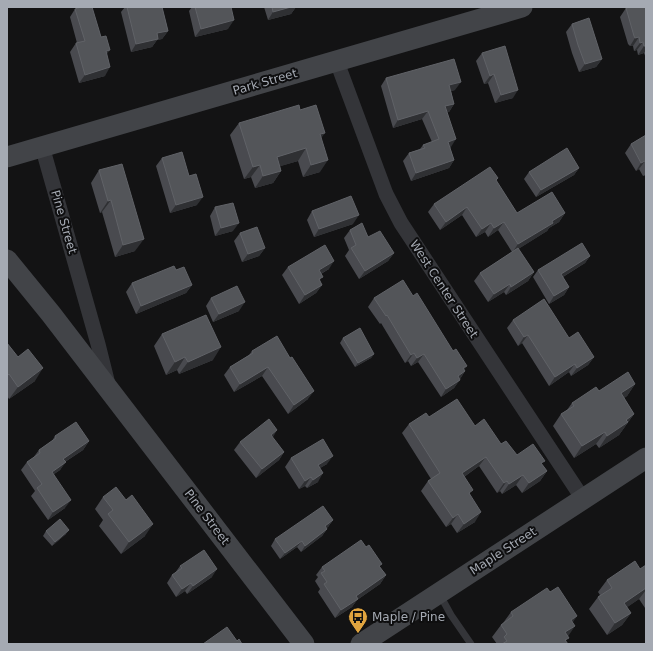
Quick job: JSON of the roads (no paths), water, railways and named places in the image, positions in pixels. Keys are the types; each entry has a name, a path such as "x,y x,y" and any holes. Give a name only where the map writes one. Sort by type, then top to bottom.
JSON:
{"main road":[{"name":"Park Street","path":"7,157 522,7"},
{"name":"Pine Street","path":"7,260 52,314 304,644"},
{"name":"Maple Street","path":"361,644 646,458"}],"street":[{"name":"West Center Street","path":"337,62 386,194 401,223 583,499"},
{"name":"Pine Street","path":"42,146 110,390"}],"lane":[{"path":"439,593 470,644"}],"place":[{"name":"Maple / Pine","path":"358,634"}]}
